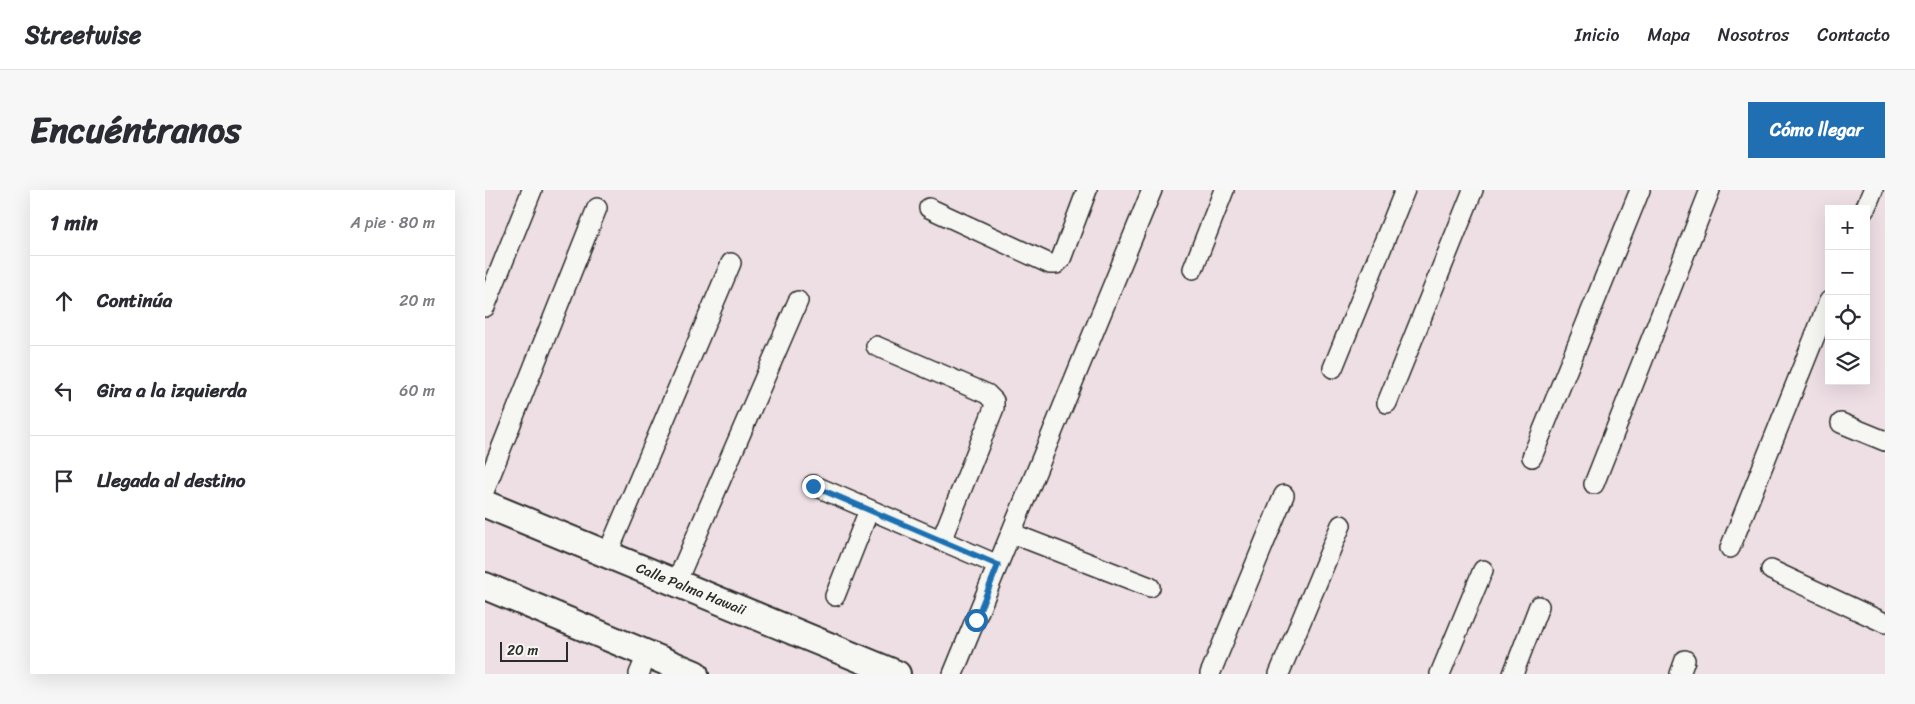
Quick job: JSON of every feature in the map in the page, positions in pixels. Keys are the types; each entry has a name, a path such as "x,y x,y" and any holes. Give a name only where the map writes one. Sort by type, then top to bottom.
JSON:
{"street":[{"path":"485,307 532,190"},
{"path":"929,208 1050,264 1057,264 1061,259 1087,190"},
{"path":"953,674 1152,190"},
{"path":"1193,270 1224,190"},
{"path":"1333,368 1405,190"},
{"path":"1387,403 1473,190"},
{"path":"1532,457 1640,190"},
{"path":"1594,484 1710,190"},
{"path":"1867,205 1873,190"},
{"path":"485,489 597,208"},
{"path":"607,554 731,263"},
{"path":"676,583 798,301"},
{"path":"1731,548 1825,311"},
{"path":"876,346 987,394 993,401 994,408 941,541"},
{"path":"1841,423 1885,441"},
{"path":"813,486 998,565"},
{"path":"1209,674 1283,495"},
{"name":"Calle Palma Hawaii","path":"485,504 897,674"},
{"path":"835,596 869,510"},
{"path":"1279,674 1341,525"},
{"path":"1011,533 1150,587"},
{"path":"1440,674 1483,570"},
{"path":"1771,570 1885,623"},
{"path":"485,586 643,664 695,674"},
{"path":"1513,674 1539,606"}],"route":[{"path":"813,486 998,565 976,620"}]}
